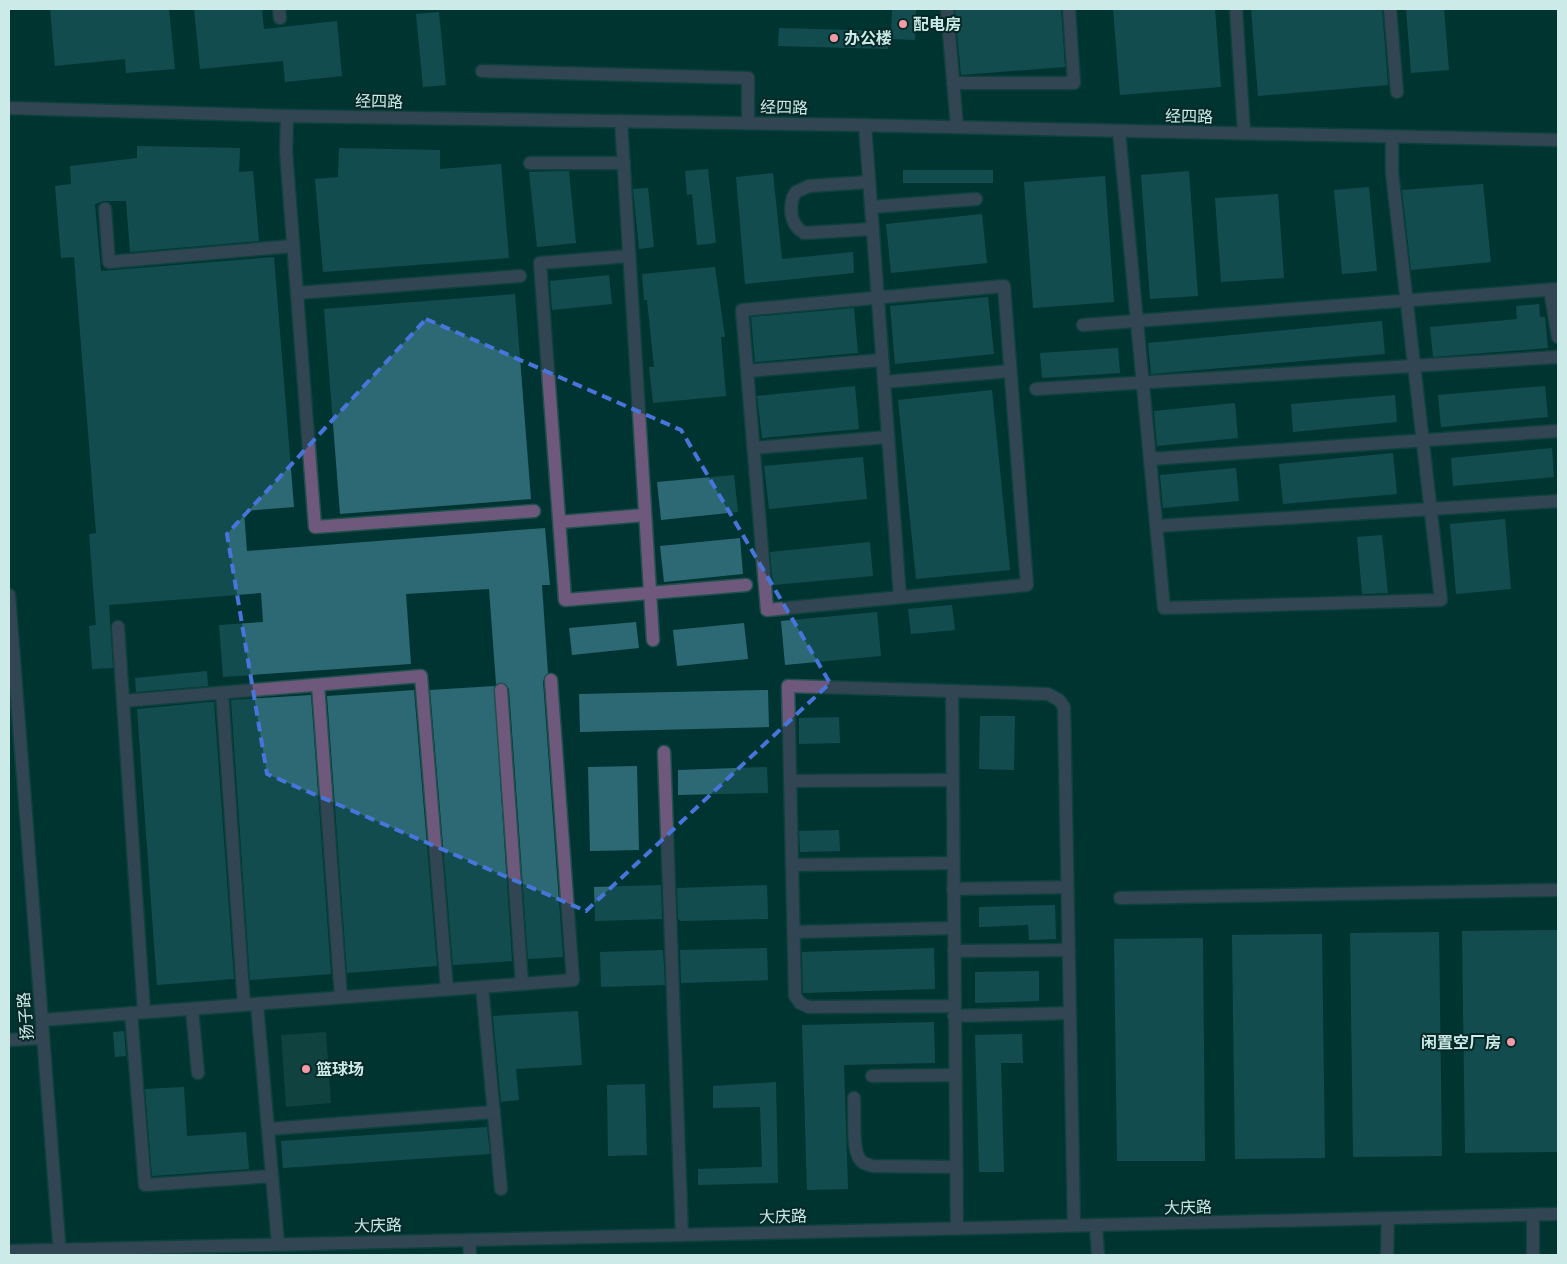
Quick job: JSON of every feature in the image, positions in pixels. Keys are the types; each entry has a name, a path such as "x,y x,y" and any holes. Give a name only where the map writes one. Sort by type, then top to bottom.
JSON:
{"street":[{"path":"947,9 957,127"},
{"path":"953,82 1074,83 1069,9"},
{"path":"1236,9 1244,133"},
{"path":"1390,9 1397,92"},
{"path":"482,70 748,78 748,123"},
{"name":"经四路","path":"9,108 287,116 865,125 1558,140"},
{"path":"287,116 286,151 315,527 534,511"},
{"path":"621,121 653,640"},
{"path":"865,125 900,597"},
{"path":"1119,131 1164,608 1441,600 1392,173 1392,136"},
{"path":"530,163 624,163"},
{"path":"869,182 803,188 793,197 791,215 798,230 804,233 872,229"},
{"path":"871,207 976,199"},
{"path":"105,210 109,262 294,246"},
{"path":"629,256 540,263 565,600 746,585"},
{"path":"297,293 520,276"},
{"path":"1004,286 1010,371 1027,585 767,610 742,310 1004,286"},
{"path":"1083,325 1554,289 1558,337"},
{"path":"1036,389 1558,358"},
{"path":"748,371 882,360"},
{"path":"884,382 1010,371"},
{"path":"1150,459 1558,431"},
{"path":"754,448 888,437"},
{"path":"1157,526 1558,501"},
{"path":"560,522 645,515"},
{"name":"扬子路","path":"9,595 60,1252"},
{"path":"118,627 123,701 144,1184 272,1176"},
{"path":"123,701 422,676 447,989"},
{"path":"42,1020 573,980 551,680"},
{"path":"318,685 341,997"},
{"path":"1070,1013 809,1006 800,1003 795,996 788,686 1048,694 1059,700 1064,707 1067,888 1069,950 1074,1226"},
{"path":"501,690 522,984"},
{"path":"952,691 957,1228"},
{"path":"222,693 250,1004 268,1129 278,1244"},
{"path":"664,752 682,1234"},
{"path":"790,781 952,780"},
{"path":"792,866 953,863"},
{"path":"953,889 1067,888"},
{"path":"1120,898 1558,890"},
{"path":"794,932 954,928"},
{"path":"954,951 1069,950"},
{"path":"482,987 501,1189"},
{"path":"192,1008 198,1073"},
{"path":"9,1040 43,1038"},
{"path":"872,1076 955,1075"},
{"path":"854,1098 856,1146 858,1157 864,1163 872,1166 956,1167"},
{"path":"268,1129 494,1112"},
{"name":"大庆路","path":"9,1251 60,1252 278,1244 1558,1214"},
{"path":"1532,1255 1533,1215"},
{"path":"1387,1255 1388,1218"},
{"path":"1096,1225 1098,1255"},
{"path":"469,1240 470,1255"}],"highlighted area":[{"path":"426,319 681,430 830,683 586,911 267,774 227,534"}],"shaded area":[{"name":"篮球场","path":"326,1032 331,1103 286,1107 281,1035"}],"building":[{"path":"50,9 169,9 175,69 126,73 125,59 55,66"},
{"path":"194,9 262,9 264,29 337,21 342,76 285,82 283,61 200,69"},
{"name":"配电房","path":"892,9 916,9 915,40 891,39"},
{"path":"955,9 1061,9 1065,67 961,75"},
{"path":"1113,9 1215,9 1221,87 1120,95"},
{"path":"1251,9 1382,9 1388,85 1258,96"},
{"path":"1406,9 1444,9 1449,70 1411,73"},
{"path":"439,12 446,85 423,87 416,14"},
{"name":"办公楼","path":"779,28 889,31 888,49 778,46"},
{"path":"137,146 240,148 239,172 253,171 259,241 130,252 126,201 104,201 95,204 101,271 274,257 294,507 244,511 247,551 545,528 550,585 542,585 548,673 543,681 563,957 528,959 509,689 504,683 496,684 489,589 406,594 411,664 223,677 219,625 263,622 261,593 109,605 113,668 92,669 89,626 96,625 89,534 96,533 74,257 61,258 55,186 71,184 70,166 137,158"},
{"path":"339,148 440,150 440,169 501,164 509,258 323,272 315,179 338,177"},
{"path":"708,169 716,243 697,245 692,194 687,195 685,171"},
{"path":"903,170 993,170 993,183 903,183"},
{"path":"569,171 576,243 537,247 529,172"},
{"path":"1189,171 1198,296 1150,299 1141,175"},
{"path":"773,173 782,259 853,252 854,273 745,284 736,177"},
{"path":"1105,176 1114,302 1033,308 1024,182"},
{"path":"1483,184 1491,262 1411,270 1402,190"},
{"path":"1369,187 1377,271 1342,274 1334,190"},
{"path":"648,188 654,247 639,249 633,189"},
{"path":"1278,194 1284,278 1221,282 1215,198"},
{"path":"982,214 987,263 891,273 886,224"},
{"path":"715,267 725,337 721,337 726,396 653,403 649,367 654,367 647,300 644,300 642,274"},
{"path":"609,275 612,304 552,310 550,281"},
{"path":"515,294 531,499 340,514 324,309"},
{"path":"988,297 994,354 895,364 890,306"},
{"path":"1539,304 1540,317 1545,317 1548,348 1433,357 1430,327 1517,319 1516,306"},
{"path":"854,308 858,353 755,362 751,317"},
{"path":"1382,321 1385,354 1151,374 1148,343"},
{"path":"1118,348 1120,373 1042,378 1040,353"},
{"path":"855,386 859,429 762,438 757,396"},
{"path":"1545,386 1548,417 1441,427 1438,395"},
{"path":"992,390 1010,570 916,579 898,400"},
{"path":"1395,395 1397,422 1293,432 1291,404"},
{"path":"1235,403 1238,438 1157,446 1154,411"},
{"path":"1552,448 1554,477 1453,486 1451,458"},
{"path":"1393,453 1397,494 1283,504 1279,464"},
{"path":"863,457 867,499 769,509 764,466"},
{"path":"1236,468 1239,501 1163,508 1160,475"},
{"path":"734,475 738,512 661,520 657,482"},
{"path":"1505,519 1511,589 1456,594 1450,524"},
{"path":"1382,535 1388,593 1362,594 1357,537"},
{"path":"740,538 743,574 664,582 660,546"},
{"path":"870,542 873,576 773,585 770,552"},
{"path":"952,605 955,630 911,634 908,609"},
{"path":"877,612 881,656 785,665 781,621"},
{"path":"636,622 639,648 572,655 569,628"},
{"path":"744,623 748,659 677,666 673,630"},
{"path":"207,671 208,686 136,692 135,678"},
{"path":"494,686 512,961 453,965 430,690"},
{"path":"414,690 437,966 347,973 327,696"},
{"path":"768,690 769,727 580,732 579,694"},
{"path":"311,695 331,974 250,980 231,700"},
{"path":"214,702 234,979 157,985 137,709"},
{"path":"980,716 1015,716 1014,770 979,769"},
{"path":"839,717 840,743 799,744 799,718"},
{"path":"637,766 639,850 590,851 588,767"},
{"path":"767,767 768,793 678,795 678,770"},
{"path":"839,830 840,851 800,852 799,831"},
{"path":"661,885 662,919 595,921 594,887"},
{"path":"767,885 768,919 681,921 678,919 677,888"},
{"path":"1055,905 1056,939 1029,940 1028,925 979,927 979,907"},
{"name":"闲置空厂房","path":"1558,930 1558,1152 1465,1153 1462,931"},
{"name":"闲置空厂房","path":"1439,932 1442,1156 1353,1157 1350,933"},
{"path":"1322,934 1325,1158 1235,1159 1232,935"},
{"path":"1203,938 1205,1161 1117,1161 1114,939"},
{"path":"767,948 768,980 681,983 680,950"},
{"path":"934,948 935,989 803,993 802,952"},
{"path":"663,950 665,985 601,987 600,952"},
{"path":"1039,971 1039,1001 975,1003 975,972"},
{"path":"578,1011 582,1065 516,1069 519,1100 501,1102 493,1016"},
{"path":"934,1022 935,1063 844,1065 848,1189 807,1190 802,1025"},
{"path":"124,1031 126,1056 115,1057 113,1032"},
{"path":"1022,1034 1023,1063 1001,1063 1004,1172 979,1172 975,1035"},
{"path":"776,1082 778,1183 698,1185 698,1169 762,1167 760,1107 713,1108 713,1086"},
{"path":"645,1084 647,1155 608,1156 607,1085"},
{"path":"184,1087 187,1136 246,1132 249,1169 152,1176 145,1089"},
{"path":"487,1127 490,1154 283,1168 281,1141"}],"place":[{"name":"配电房","path":"903,24"},
{"name":"办公楼","path":"834,38"},
{"name":"闲置空厂房","path":"1511,1042"},
{"name":"篮球场","path":"306,1069"}]}
